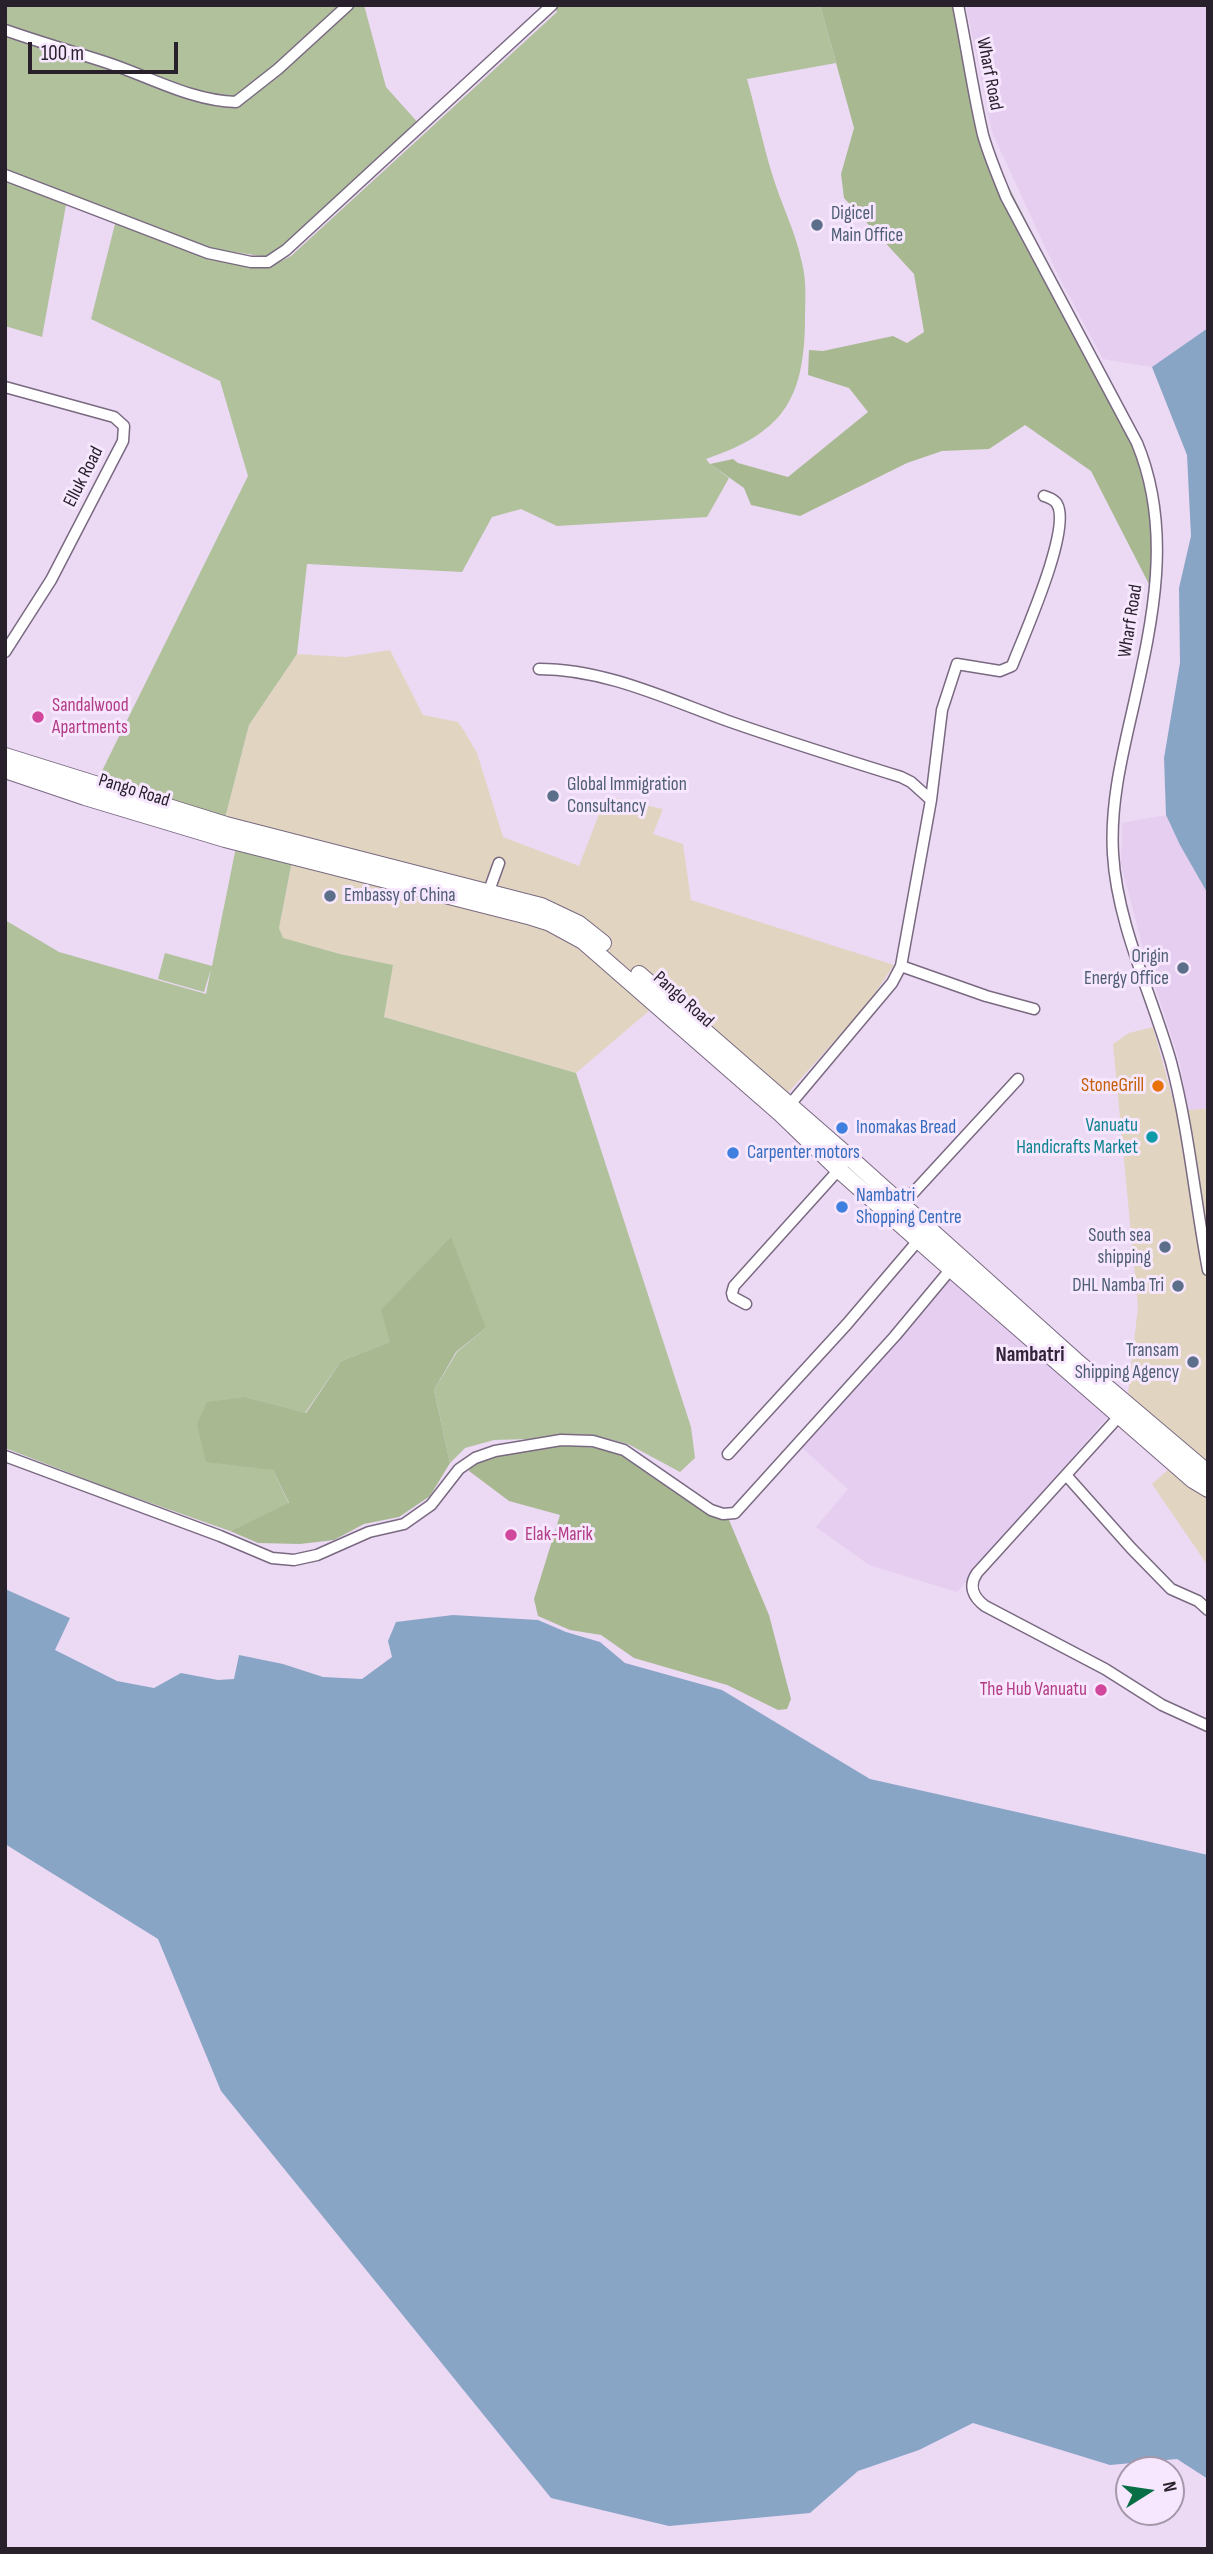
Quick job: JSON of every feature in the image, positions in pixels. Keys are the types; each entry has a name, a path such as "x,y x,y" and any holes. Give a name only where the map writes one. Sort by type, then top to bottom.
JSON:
{"street":[{"path":"5,30 185,92 236,102 278,69 348,5"},
{"name":"Wharf Road","path":"958,5 984,138 995,170 1019,223 1137,443 1149,475 1156,509 1156,576 1146,645 1115,785 1113,852 1121,908 1171,1065 1186,1132 1208,1270"},
{"path":"5,175 208,254 251,262 268,262 286,250 549,6"},
{"name":"Elluk Road","path":"5,387 114,417 124,426 123,440 51,580 5,652"},
{"path":"785,1110 885,992 901,966 931,800 942,709 955,666 961,663 1000,671 1012,666 1058,543 1061,521 1058,504 1044,496"},
{"path":"539,669 575,671 617,681 757,731 901,777 911,782 931,800"},
{"name":"Pango Road","path":"5,756 226,825 486,898"},
{"name":"Pango Road","path":"5,770 213,836 486,898 541,906 579,924 923,1234 1076,1361 1193,1480 1208,1489"},
{"path":"486,898 499,863"},
{"path":"901,966 986,996 1034,1009"},
{"path":"902,1205 1018,1079"},
{"path":"746,1304 733,1297 734,1286 844,1164"},
{"name":"Pango Road","path":"844,1164 902,1205 923,1234"},
{"path":"728,1454 847,1324 923,1234"},
{"path":"5,1456 208,1531 272,1559 294,1560 317,1555 369,1532 404,1524 431,1505 459,1469 475,1458 495,1451 561,1440 593,1441 624,1450 711,1510 723,1514 735,1513 895,1336 956,1263"},
{"path":"1125,1410 973,1579 972,1591 977,1600 1010,1620 1105,1669 1162,1705 1208,1726"},
{"name":"Pango Road","path":"1125,1410 1208,1473"},
{"path":"1066,1475 1130,1548 1171,1589 1198,1601 1208,1611"}],"shaded area":[{"path":"966,5 1208,5 1208,328 1152,367 1103,359 1059,277 992,132"},
{"path":"390,650 423,715 458,722 463,729 477,753 503,837 579,866 606,796 663,809 653,834 683,844 691,900 894,965 867,1005 785,1096 670,993 576,1073 384,1017 392,965 283,939 279,928 292,861 223,826 249,725 297,654 346,657"},
{"path":"1166,815 1208,894 1208,1108 1188,1110 1180,1063 1144,952 1121,864 1122,823"},
{"path":"1153,1027 1176,1111 1208,1108 1208,1566 1152,1484 1189,1451 1128,1393 1138,1307 1113,1044 1129,1033"},
{"path":"970,1257 1128,1393 957,1592 869,1565 816,1527 848,1489 801,1447"}],"green space":[{"path":"5,5 364,5 386,87 420,125 285,246 267,257 208,248 207,259 251,267 269,267 291,256 557,12 554,5 820,5 836,63 747,79 769,165 804,270 804,349 793,393 784,410 753,438 706,459 729,478 707,517 557,526 521,509 492,517 462,572 307,564 297,654 249,725 223,826 93,789 248,476 220,381 91,319 118,212 68,194 42,337 5,326"},
{"path":"820,5 959,5 992,154 1130,425 1154,491 1154,594 1091,471 1025,425 989,449 942,451 907,463 800,516 751,505 744,488 710,464 733,459 738,463 788,477 868,412 849,388 808,375 809,350 823,351 893,336 907,343 924,332 914,274 844,198 841,174 854,128"},
{"path":"236,847 292,861 279,928 283,938 393,965 384,1017 576,1073 691,1427 695,1458 680,1472 628,1444 594,1435 561,1434 494,1440 465,1448 450,1463 434,1390 457,1352 486,1328 391,1342 341,1361 305,1413 246,1397 273,1470 289,1504 230,1531 5,1448 5,920 59,952 206,994 211,969 204,992 158,979 165,953 212,966"},
{"path":"451,1237 486,1328 456,1352 434,1390 450,1463 430,1496 399,1517 364,1524 334,1540 300,1544 258,1543 230,1531 289,1503 273,1470 206,1462 197,1424 207,1402 246,1397 306,1413 341,1361 390,1342 381,1310"},
{"path":"562,1446 607,1450 621,1455 700,1508 729,1520 769,1615 791,1699 787,1709 778,1710 727,1685 634,1658 601,1635 570,1630 538,1616 534,1599 560,1515 509,1501 469,1471 473,1461 527,1449"}],"water":[{"path":"1208,328 1208,894 1166,815 1164,758 1180,663 1179,588 1191,536 1187,455 1152,367"},
{"path":"5,1589 70,1618 55,1650 117,1681 154,1688 181,1673 218,1680 234,1679 239,1655 283,1664 323,1677 362,1679 392,1657 388,1641 396,1622 453,1615 538,1620 600,1642 625,1663 722,1690 870,1779 1208,1855 1208,2479 1185,2464 1185,2456 1115,2456 1115,2465 1110,2465 973,2423 919,2450 858,2471 810,2513 669,2526 551,2498 221,2091 158,1939 5,1844"}],"place":[{"name":"Digicel Main Office","path":"817,225"},
{"name":"Sandalwood Apartments","path":"38,717"},
{"name":"Global Immigration Consultancy","path":"553,796"},
{"name":"Embassy of China","path":"330,896"},
{"name":"Origin Energy Office","path":"1183,968"},
{"name":"StoneGrill","path":"1158,1086"},
{"name":"Inomakas Bread","path":"842,1128"},
{"name":"Vanuatu Handicrafts Market","path":"1152,1137"},
{"name":"Carpenter motors","path":"733,1153"},
{"name":"Nambatri Shopping Centre","path":"842,1207"},
{"name":"South sea shipping","path":"1165,1247"},
{"name":"DHL Namba Tri","path":"1178,1286"},
{"name":"Transam Shipping Agency","path":"1193,1362"},
{"name":"Elak-Marik","path":"511,1535"},
{"name":"The Hub Vanuatu","path":"1101,1690"}],"district":[{"name":"Nambatri","path":"1030,1356"}]}
